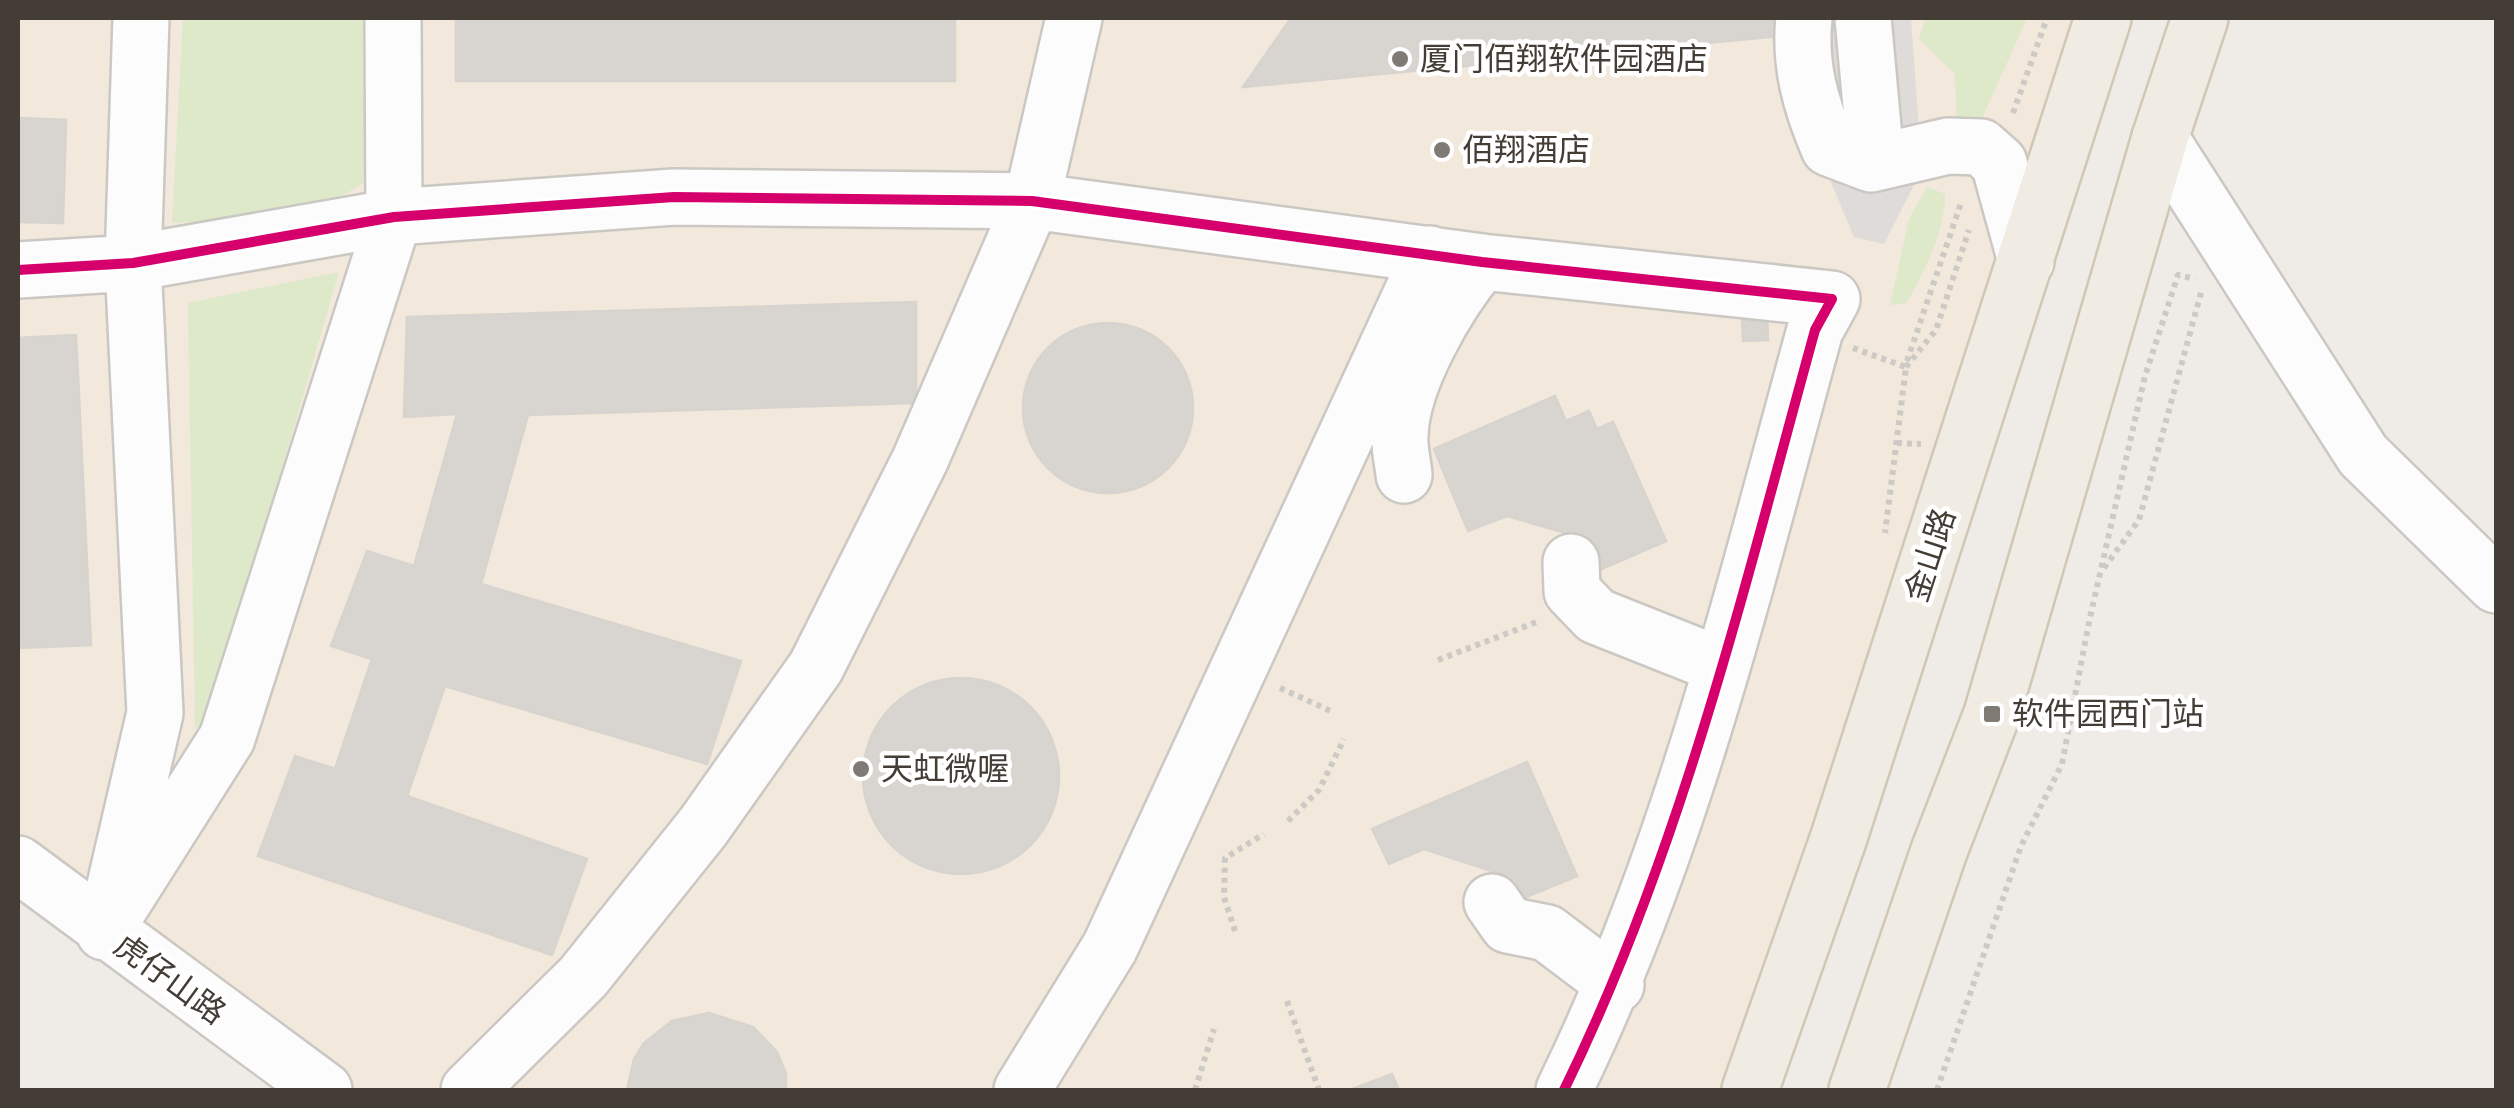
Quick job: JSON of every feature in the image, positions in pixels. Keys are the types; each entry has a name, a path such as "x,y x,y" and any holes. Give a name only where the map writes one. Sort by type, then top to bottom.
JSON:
{"main road":[{"name":"金山路","path":"1750,1090 1839,837 2103,18"},
{"path":"1856,1090 1939,851 1992,714 2160,138 2200,18"}],"street":[{"path":"104,932 156,713 133,263 142,18"},
{"path":"104,932 227,738 394,217 393,18"},
{"path":"469,1090 584,976 703,827 816,667 920,460 1032,201 1074,18"},
{"path":"1804,18 1802,40 1809,102 1829,148 1894,157 1981,147 1999,162 2026,261"},
{"path":"1863,18 1874,138 1894,157"},
{"path":"2160,138 2363,455 2496,585"},
{"path":"18,270 133,263 394,217 674,197 1032,201 1456,258 1832,299 1814,330 1722,666 1656,878 1616,984 1564,1090"},
{"path":"1404,475 1400,434 1413,382 1456,293 1456,258"},
{"path":"1022,1090 1110,947 1456,258"},
{"path":"1572,576 1596,616 1722,666"},
{"name":"虎仔山路","path":"18,864 104,932 324,1090"},
{"path":"1492,902 1508,925 1546,933 1616,984"}],"path":[{"path":"1884,536 1906,367 1936,330 1974,214"},
{"path":"1938,1090 2021,846 2062,764 2089,622 2145,376 2178,275 2204,281 2139,520 2104,568"},
{"path":"1814,330 1906,367"},
{"path":"1438,660 1542,619 1572,576"},
{"path":"1276,686 1333,712"},
{"path":"1288,821 1319,790 1344,739"},
{"path":"1235,931 1224,896 1225,858 1264,834"},
{"path":"1287,1000 1319,1090"},
{"path":"1195,1090 1208,1059 1214,1029"}],"shaded area":[{"path":"18,18 2081,18 1731,1090 346,1090 18,849"},
{"path":"1797,18 1911,18 1919,130 1915,183 1884,244 1854,237 1805,120"}],"green space":[{"path":"183,18 370,18 369,177 352,190 305,208 172,223"},
{"path":"1926,18 2027,18 1975,134 1957,136 1955,74 1919,39"},
{"path":"1927,187 1945,194 1938,236 1906,303 1890,305 1909,219"},
{"path":"339,272 207,725 195,728 188,303"}],"building":[{"path":"456,18 955,18 955,81 456,81"},
{"name":"厦门佰翔软件园酒店","path":"1291,18 1833,18 1833,31 1243,87"},
{"path":"18,118 66,120 63,223 18,222"},
{"path":"916,302 916,403 528,415 481,584 741,661 707,764 445,686 407,796 587,859 552,955 258,856 295,756 335,769 372,659 331,646 367,551 414,566 457,414 404,417 407,317"},
{"path":"1767,315 1768,340 1743,341 1742,316"},
{"path":"1108,323 1141,329 1168,348 1187,375 1193,408 1187,441 1168,468 1141,487 1108,493 1075,487 1048,468 1029,441 1023,408 1029,375 1048,348 1075,329"},
{"path":"76,335 91,645 18,648 18,338"},
{"path":"1555,396 1566,421 1589,411 1597,429 1613,422 1666,541 1588,575 1566,533 1507,516 1468,531 1434,449"},
{"path":"961,678 999,685 1031,706 1052,738 1059,776 1052,814 1031,846 999,867 961,874 923,867 891,846 870,814 863,776 870,738 891,706 923,685"},
{"path":"1527,762 1577,876 1502,907 1495,872 1424,849 1389,864 1372,829"},
{"path":"709,1013 753,1027 777,1052 786,1074 786,1090 627,1090 634,1059 644,1043 672,1021"},
{"path":"1392,1074 1399,1090 1350,1090"}],"cycle path":[{"path":"18,270 133,263 394,217 674,197 1032,201 1482,262 1832,299 1815,330 1677,812 1606,999 1564,1090"}],"place":[{"name":"厦门佰翔软件园酒店","path":"1400,59"},
{"name":"佰翔酒店","path":"1442,150"},
{"name":"软件园西门站","path":"1992,714"},
{"name":"天虹微喔","path":"861,769"}]}
